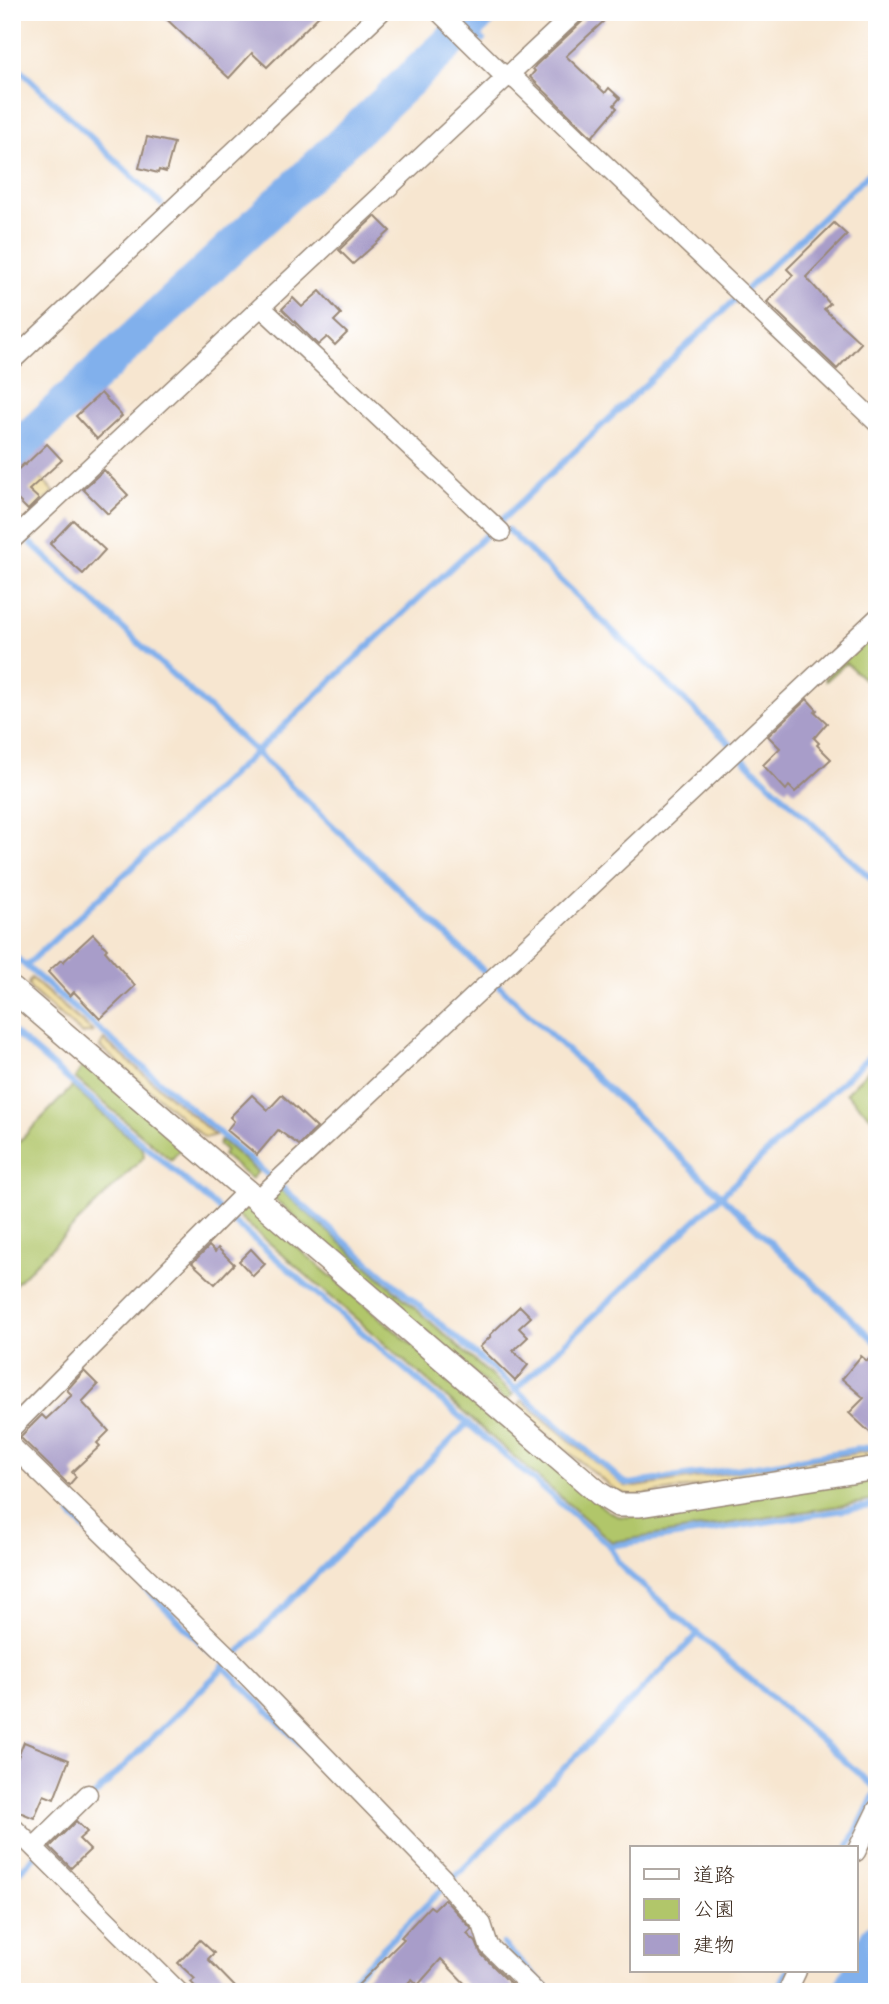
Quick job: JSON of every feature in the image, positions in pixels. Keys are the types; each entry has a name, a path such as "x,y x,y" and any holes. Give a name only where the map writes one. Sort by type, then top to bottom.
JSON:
{"street":[{"path":"12,361 382,12"},
{"path":"439,12 468,40 513,71 517,81 877,422"},
{"path":"12,540 576,12"},
{"path":"261,307 497,529"},
{"path":"12,1428 226,1213 265,1188 877,618"},
{"path":"12,989 265,1188 600,1494 618,1505 640,1505 877,1468"},
{"path":"12,1446 227,1655 443,1878 482,1924 489,1946 536,1992"},
{"path":"34,1847 88,1794"},
{"path":"858,1848 877,1809"},
{"path":"12,1826 179,1992"},
{"path":"787,1992 797,1972"}],"green space":[{"path":"875,627 867,682 846,663 826,681 825,678"},
{"path":"877,1062 877,1123 846,1093"},
{"path":"84,1064 183,1146 171,1160 75,1078"},
{"path":"72,1087 143,1149 144,1157 12,1287 12,1149"},
{"path":"221,1140 258,1172 251,1179 223,1155 226,1151 218,1144"},
{"path":"280,1189 513,1395 506,1401 279,1203 274,1198"},
{"path":"246,1204 605,1509 617,1516 628,1517 877,1477 877,1500 612,1542 236,1214"}],"sand":[{"path":"25,460 54,492 32,512 12,491 12,472"},
{"path":"31,978 93,1032 82,1034 31,990 28,984"},
{"path":"104,1040 215,1135 205,1138 100,1047"},
{"path":"522,1401 625,1486 636,1487 877,1450 877,1459 635,1496 610,1486 516,1409"}],"building":[{"path":"159,12 219,12 228,21 236,12 323,12 267,67 252,53 229,78"},
{"path":"587,12 597,12 605,20 566,56 605,93 609,88 620,98 614,105 617,108 592,137 530,77 536,65 584,20"},
{"path":"147,137 174,143 166,172 159,170 158,173 139,168"},
{"path":"375,216 390,231 353,264 339,250"},
{"path":"834,223 847,235 806,277 830,304 824,309 861,343 837,369 767,302 793,275 787,269"},
{"path":"320,291 341,314 334,321 347,333 335,345 327,337 318,345 282,309 293,298 302,307"},
{"path":"101,393 122,416 97,439 76,416"},
{"path":"47,444 62,460 29,490 39,499 28,510 18,500 12,505 12,472 25,465"},
{"path":"104,470 128,495 108,514 83,489"},
{"path":"73,520 105,550 83,574 50,544"},
{"path":"807,699 817,710 815,712 827,723 814,738 831,759 795,792 789,786 786,790 763,765 780,748 768,736"},
{"path":"93,934 135,986 100,1019 74,992 70,996 48,972"},
{"path":"252,1095 268,1110 282,1095 317,1128 299,1145 278,1130 257,1155 227,1130 234,1121 230,1117"},
{"path":"209,1246 215,1252 218,1248 234,1264 215,1284 192,1263"},
{"path":"251,1249 265,1264 253,1276 239,1261"},
{"path":"520,1306 531,1317 519,1328 528,1337 513,1351 528,1365 515,1381 480,1347"},
{"path":"877,1350 877,1439 849,1413 864,1398 842,1379 861,1356 867,1361"},
{"path":"84,1371 98,1385 82,1402 109,1431 97,1443 100,1446 72,1472 76,1477 69,1485 20,1437 42,1415 46,1419 72,1395 67,1390"},
{"path":"24,1742 69,1760 54,1799 44,1795 34,1818 12,1809 12,1772"},
{"path":"76,1821 87,1832 79,1839 90,1850 71,1868 50,1847"},
{"path":"444,1899 472,1929 467,1934 476,1942 481,1954 519,1992 473,1992 441,1959 418,1985 412,1979 399,1992 351,1992 404,1939 401,1937 430,1906 434,1909"},
{"path":"200,1940 214,1953 208,1959 240,1992 200,1992 191,1982 195,1979 178,1963"}],"waterway":[{"path":"456,12 483,40"},
{"path":"12,453 482,12"},
{"path":"12,62 161,204"},
{"path":"26,966 877,166"},
{"path":"508,530 732,746"},
{"path":"31,543 256,752 488,975"},
{"path":"740,756 877,884"},
{"path":"12,954 622,1481 629,1484 877,1446"},
{"path":"497,984 877,1343"},
{"path":"12,1031 610,1546 877,1505"},
{"path":"515,1390 877,1049"},
{"path":"235,1656 468,1423"},
{"path":"71,1515 212,1654"},
{"path":"610,1546 618,1562 629,1574 877,1789"},
{"path":"453,1879 698,1634"},
{"path":"223,1666 338,1782"},
{"path":"91,1799 225,1666"},
{"path":"849,1846 877,1789"},
{"path":"12,1878 35,1856"},
{"path":"339,1992 444,1887"},
{"path":"850,1992 877,1940"},
{"path":"503,1944 551,1992"},
{"path":"777,1992 787,1972"}]}
